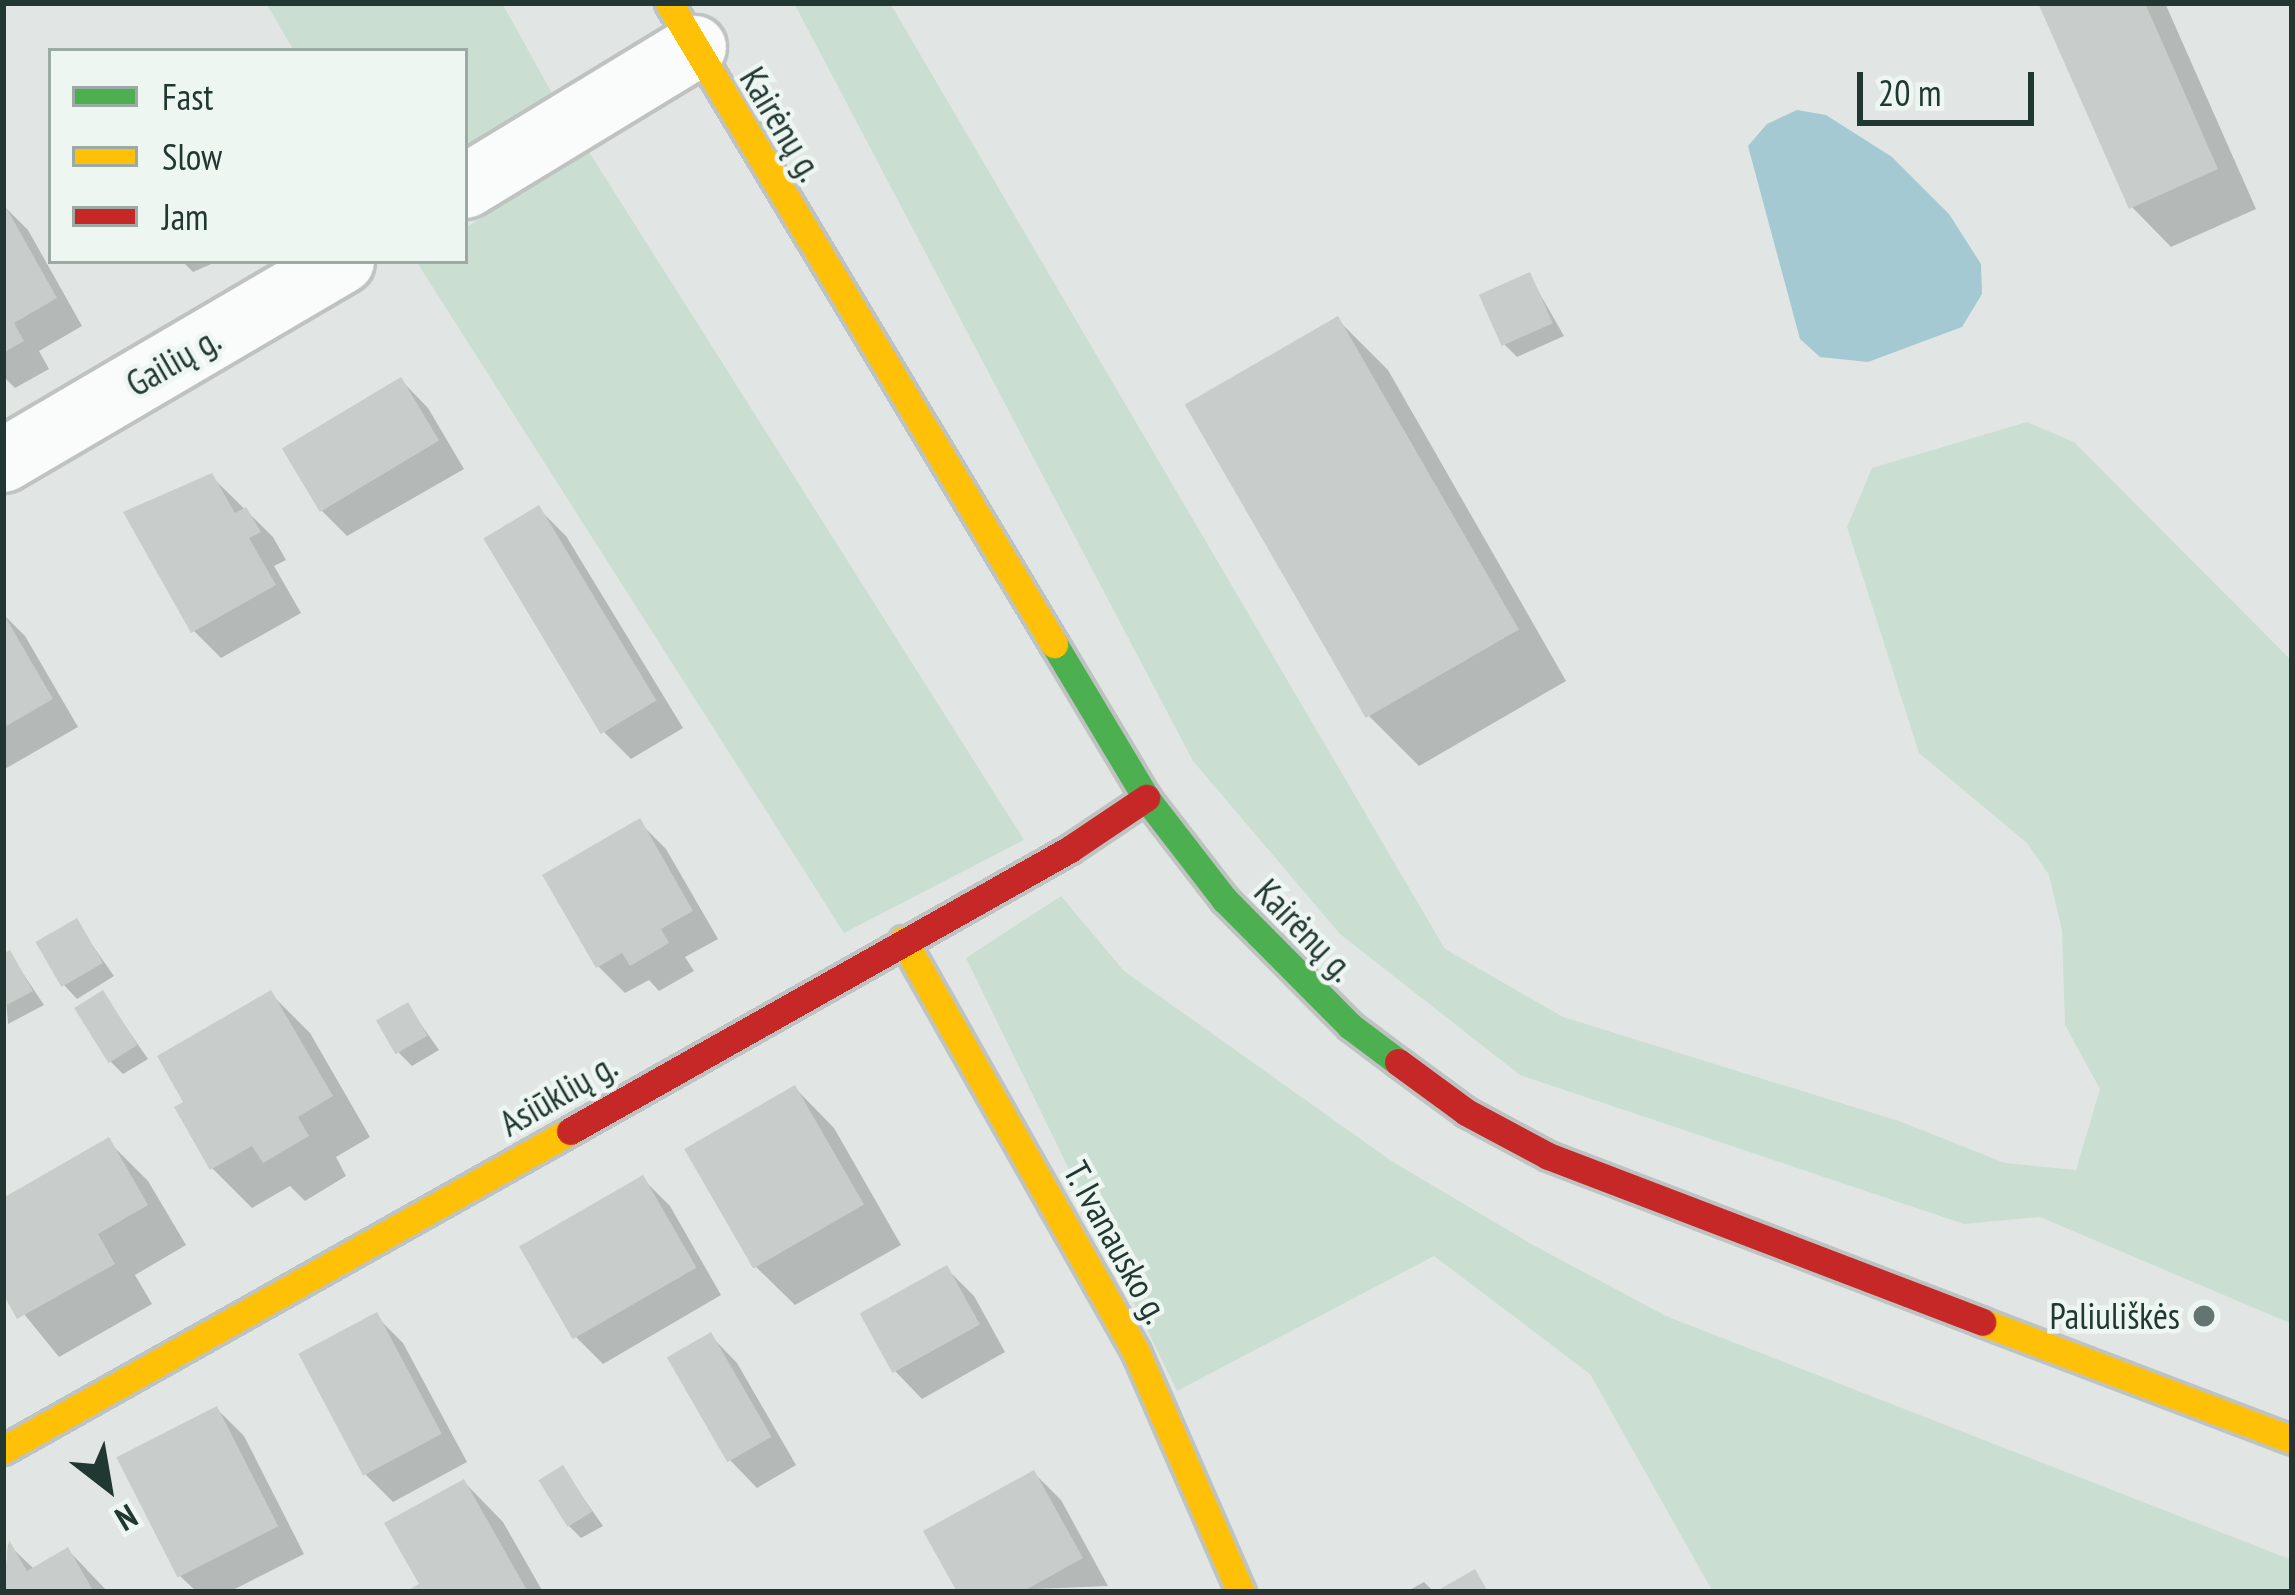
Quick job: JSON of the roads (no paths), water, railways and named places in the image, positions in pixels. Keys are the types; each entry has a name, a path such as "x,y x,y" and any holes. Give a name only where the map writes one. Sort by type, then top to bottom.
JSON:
{"main road":[{"name":"Kairėnų g.","path":"681,25 1146,798 1289,970 1466,1112 1646,1198 2292,1440"},
{"name":"Asiūklių g.","path":"3,1450 1146,798"},
{"name":"T. Ivanausko g.","path":"903,940 1136,1352 1241,1592"}],"street":[{"path":"468,184 681,25"},
{"name":"Gailių g.","path":"3,460 337,264"}],"water":[{"path":"1797,110 1826,115 1892,157 1949,214 1981,264 1982,294 1962,327 1868,362 1820,357 1800,339 1748,146 1767,124"}],"place":[{"name":"Paliuliškės","path":"2204,1316"}]}
